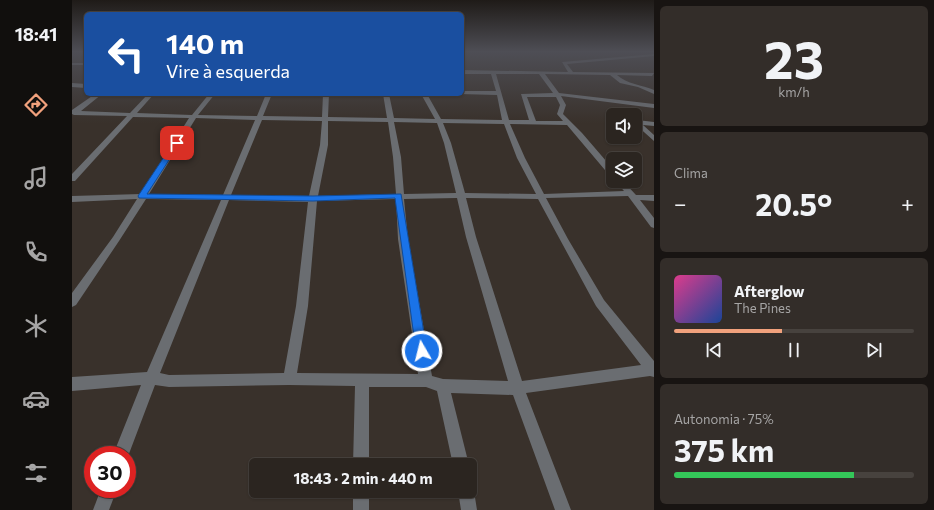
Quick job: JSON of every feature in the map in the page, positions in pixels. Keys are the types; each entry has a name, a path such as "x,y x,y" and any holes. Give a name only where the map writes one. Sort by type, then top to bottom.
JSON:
{"street":[{"path":"72,384 151,378 169,381 289,379 426,381 443,386 516,388 653,370 591,289 541,197 506,122 494,76"},
{"path":"544,76 564,105 560,114 580,134 606,166"},
{"path":"615,76 622,82 640,86 654,92"},
{"path":"72,85 84,86"},
{"path":"464,93 499,93"},
{"path":"533,122 523,94 557,94 654,106"},
{"path":"73,113 96,96"},
{"path":"72,179 149,96"},
{"path":"72,302 116,239 194,116 210,96"},
{"path":"125,446 151,378 268,96"},
{"path":"289,379 302,306 313,199 324,145 326,96"},
{"path":"386,96 397,157 399,196 426,381"},
{"path":"425,96 431,104 449,147 460,195 516,388 563,510"},
{"path":"73,113 258,118 568,123"},
{"path":"654,124 637,122 654,139"},
{"path":"626,188 651,216 654,225"},
{"path":"72,199 142,196 313,199 460,195 541,197 551,195 632,195 654,198"},
{"path":"361,458 362,381"},
{"path":"443,386 459,458"},
{"path":"101,510 106,498"},
{"path":"361,498 361,510"},
{"path":"467,498 469,510"}],"route":[{"path":"177,143 142,196 313,199 399,196 408,271 418,321 422,351"}]}
